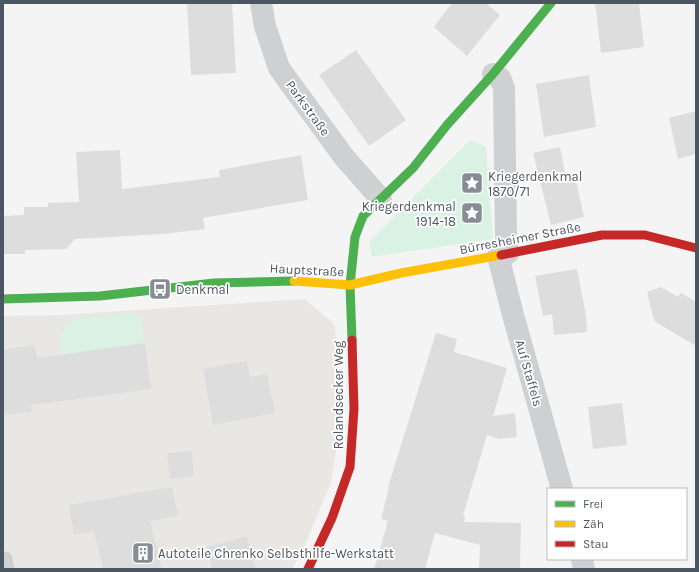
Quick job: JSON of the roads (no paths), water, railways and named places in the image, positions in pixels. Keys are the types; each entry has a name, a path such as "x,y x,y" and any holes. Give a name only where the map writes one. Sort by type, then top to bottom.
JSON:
{"street":[{"name":"Parkstraße","path":"261,3 265,26 279,68 344,157 381,199"},
{"name":"Hauptstraße","path":"3,299 100,296 214,283 286,280 350,285 355,237 363,216 413,168 447,125 493,74 551,3"},
{"name":"Auf Staffels","path":"493,74 500,78 504,88 506,237 503,255 513,316 562,488"},
{"name":"Bürresheimer Straße","path":"350,285 401,273 503,255 602,235 645,235 696,248"},
{"name":"Rolandsecker Weg","path":"308,569 332,518 350,467 354,409 350,285"}],"place":[{"name":"Kriegerdenkmal 1870/71","path":"472,183"},
{"name":"Kriegerdenkmal 1914-18","path":"472,213"},
{"name":"Denkmal","path":"160,289"},
{"name":"Autoteile Chrenko Selbsthilfe-Werkstatt","path":"143,553"}]}
